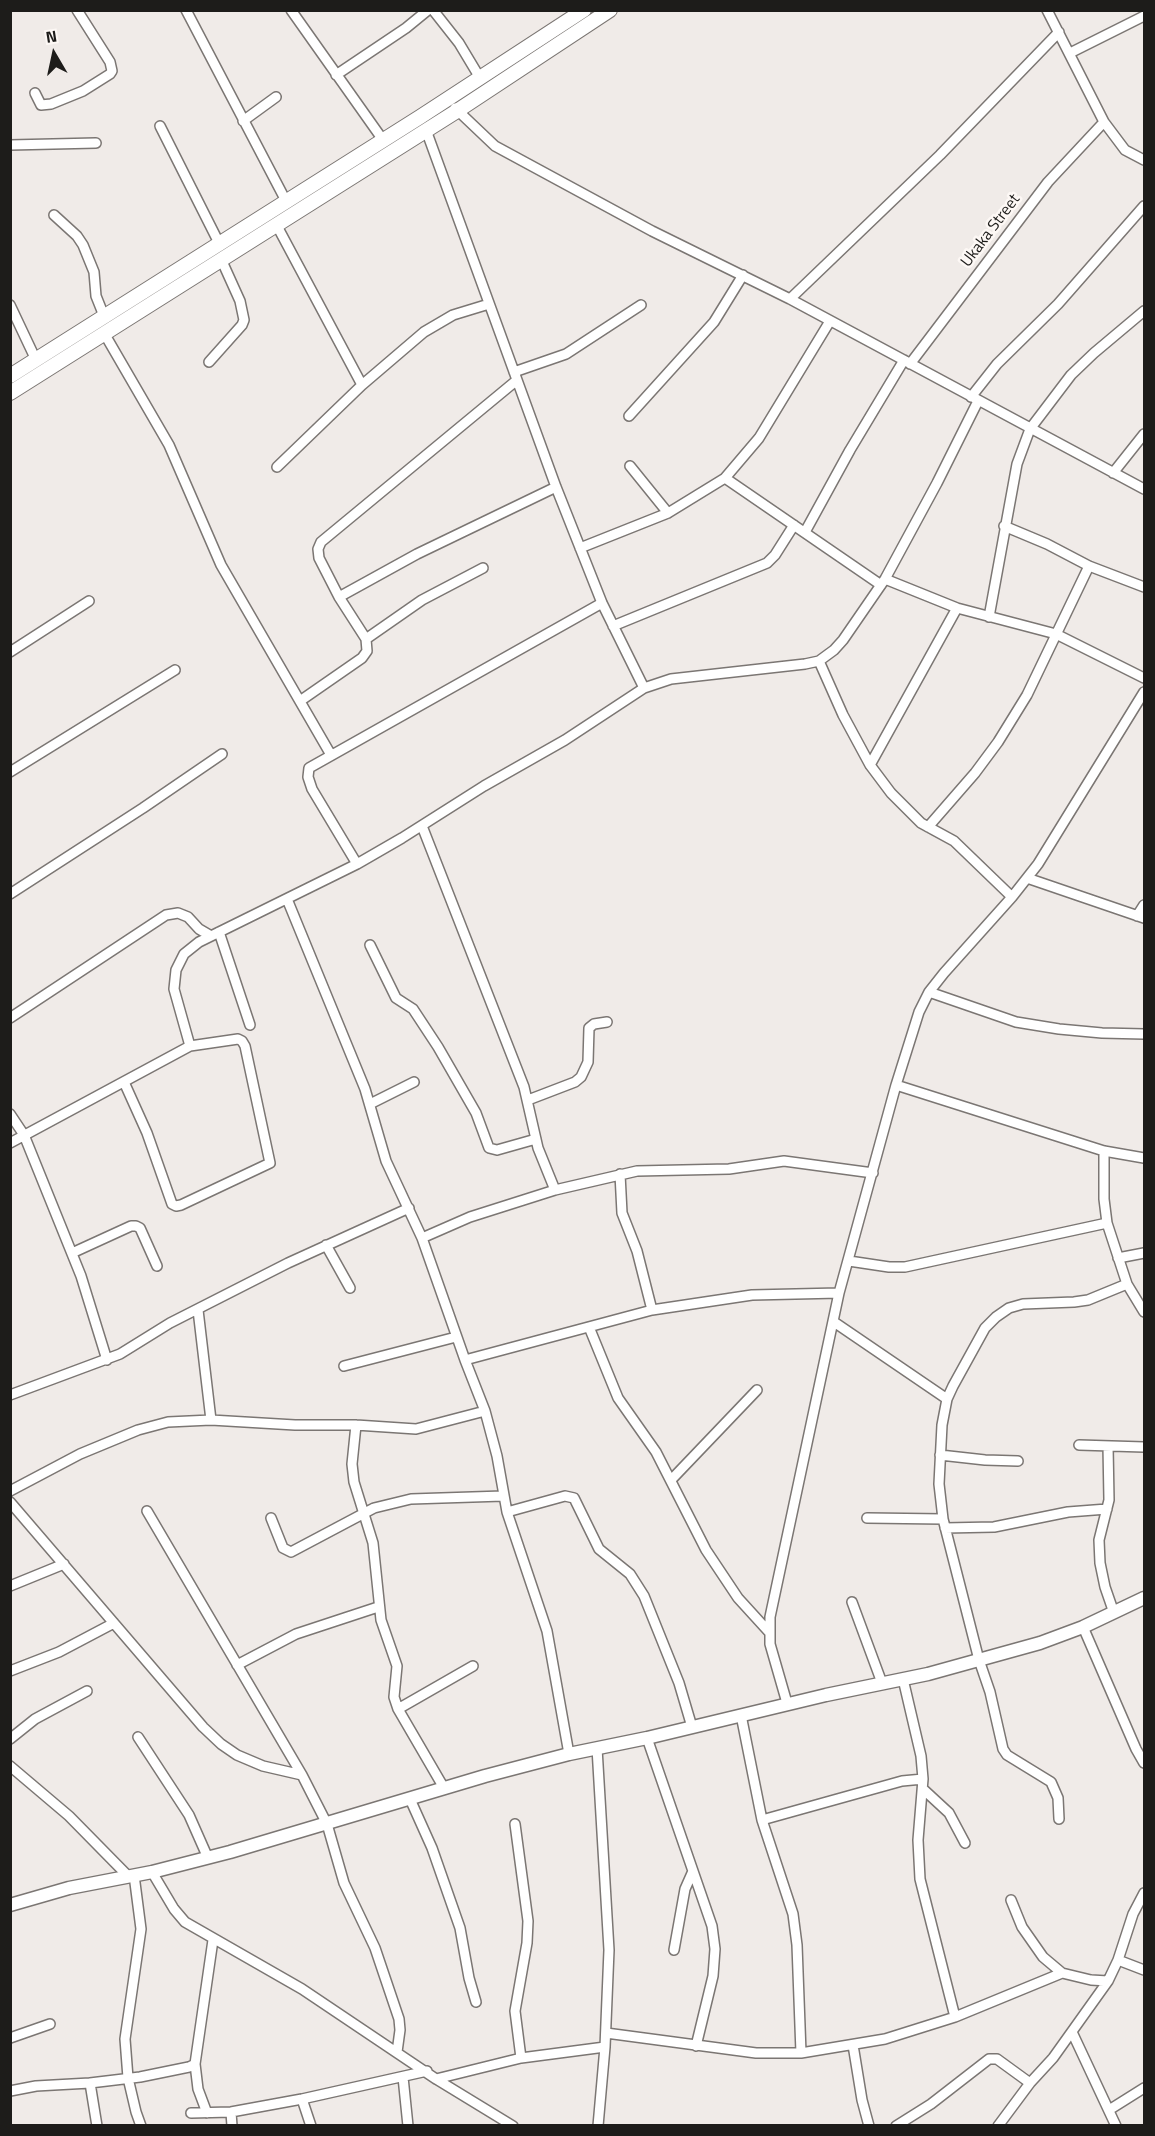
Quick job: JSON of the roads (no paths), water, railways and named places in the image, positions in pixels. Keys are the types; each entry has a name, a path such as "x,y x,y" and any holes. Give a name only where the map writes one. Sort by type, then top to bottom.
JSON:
{"main road":[{"path":"10,376 448,99 584,10"},
{"path":"10,393 457,111 610,10"}],"street":[{"path":"35,93 41,105 51,104 83,91 112,71 110,62 77,10"},
{"path":"186,10 285,201"},
{"path":"291,10 383,140"},
{"path":"1047,10 1104,122 1125,150 1144,160"},
{"path":"336,75 406,28 435,12 459,43 480,78"},
{"path":"1070,53 1144,16"},
{"path":"790,299 940,155 1059,32"},
{"path":"243,122 276,97"},
{"path":"448,99 457,111 495,146 652,231 790,299 1144,489"},
{"name":"Ukaka Street","path":"805,532 850,450 907,362 1048,182 1104,122"},
{"path":"160,126 219,243"},
{"path":"426,130 555,487 602,603 644,688"},
{"path":"10,146 96,143"},
{"path":"190,1046 174,989 176,970 184,954 215,934 357,864 484,786 565,740 644,688 671,679 819,661 843,640 883,582 937,483 974,399 997,364 1058,304 1144,206"},
{"path":"54,215 77,236 83,245 94,272 96,296 104,316"},
{"path":"276,224 362,385"},
{"path":"209,362 244,320 240,301 221,259"},
{"path":"629,416 714,322 743,275"},
{"path":"277,467 362,385 424,332 453,315 489,304"},
{"path":"10,305 36,360"},
{"path":"300,701 362,658 367,651 366,639 339,597 319,558 318,549 321,542 516,376 566,354 641,305"},
{"path":"989,617 1017,464 1030,429 1071,375 1144,311"},
{"path":"580,548 668,513 725,478 759,438 830,321"},
{"path":"104,333 169,445 221,565 331,755"},
{"path":"1113,473 1144,434"},
{"path":"630,466 668,513"},
{"path":"725,478 883,582 957,608 1056,634 1144,678"},
{"path":"339,597 417,554 555,487"},
{"path":"613,626 766,563 776,555 794,525"},
{"path":"1004,526 1047,544 1089,566 1144,587"},
{"path":"928,827 975,773 998,742 1027,695 1089,566"},
{"path":"366,639 422,600 483,568"},
{"path":"10,652 89,601"},
{"path":"357,864 312,789 308,777 309,768 602,603"},
{"path":"870,765 957,608"},
{"path":"819,661 843,715 870,765 891,794 921,823 954,841 1012,897"},
{"path":"10,772 175,670"},
{"path":"788,1703 770,1644 769,1632 813,1411 834,1322 838,1293 849,1261 896,1085 919,1012 929,992 1027,878 1144,692"},
{"path":"10,894 74,855 222,754"},
{"path":"422,826 528,1100 536,1139 555,1190"},
{"path":"1027,878 1141,917 1144,905"},
{"path":"287,898 355,1062 386,1161 410,1208 422,1238 456,1337 485,1411 497,1456 507,1512 547,1631 568,1754"},
{"path":"10,1018 166,915 178,913 188,917 199,929 215,934"},
{"path":"215,934 250,1024"},
{"path":"370,945 396,998 413,1009 438,1047 476,1113 489,1148 497,1150 536,1139"},
{"path":"929,992 1016,1022 1102,1034 1144,1034"},
{"path":"528,1100 575,1082 581,1077 588,1062 589,1028 594,1024 607,1022"},
{"path":"10,1143 190,1046 238,1039 242,1041 270,1163 181,1205 172,1204 147,1133 124,1082"},
{"path":"370,1104 414,1082"},
{"path":"896,1085 1104,1150 1144,1158"},
{"path":"10,1114 24,1135 72,1253 107,1360"},
{"path":"1104,1150 1104,1199 1107,1223 1127,1284 1144,1312"},
{"path":"422,1238 470,1217 555,1190 637,1171 729,1169 784,1161 873,1173"},
{"path":"620,1174 622,1213 638,1251 652,1310"},
{"path":"10,1395 107,1360 198,1310 326,1245 410,1208"},
{"path":"849,1261 905,1267 1107,1223"},
{"path":"72,1253 131,1226 136,1226 140,1228 157,1266"},
{"path":"326,1245 350,1288"},
{"path":"1118,1258 1144,1253"},
{"path":"1059,1820 1058,1798 1051,1782 1007,1755 1003,1749 990,1692 979,1660 944,1524 939,1484 942,1425 947,1399 985,1328 996,1317 1009,1308 1023,1304 1088,1300 1127,1284"},
{"path":"465,1360 652,1310 752,1295 838,1293"},
{"path":"198,1310 211,1420"},
{"path":"834,1322 947,1399"},
{"path":"589,1327 618,1398 656,1452 706,1551 745,1606 769,1632"},
{"path":"344,1366 456,1337"},
{"path":"671,1480 757,1390"},
{"path":"10,1491 80,1454 138,1430 168,1422 211,1420 416,1429 485,1411"},
{"path":"356,1425 352,1464 354,1482 376,1558 378,1607 381,1620 397,1666 398,1673 393,1694 398,1709 444,1788"},
{"path":"1079,1445 1144,1447"},
{"path":"1108,1446 1109,1500 1099,1540 1100,1563 1114,1613"},
{"path":"940,1455 1018,1461"},
{"path":"271,1518 283,1548 291,1552 363,1513 411,1499 503,1496"},
{"path":"507,1512 565,1496 574,1498 599,1549 630,1574 644,1596 679,1683 692,1727"},
{"path":"10,1502 203,1727 221,1744 237,1755 263,1766 302,1775"},
{"path":"867,1518 994,1527 1068,1512 1107,1509"},
{"path":"147,1511 302,1775 327,1824 344,1883 375,1948 399,2019 397,2052"},
{"path":"10,1586 64,1564"},
{"path":"10,1905 69,1888 152,1872 208,1858 568,1754 647,1738 788,1703 903,1679 979,1660 1083,1628 1144,1598"},
{"path":"852,1602 882,1683"},
{"path":"237,1665 296,1634 378,1607"},
{"path":"10,1671 59,1652 114,1623"},
{"path":"1083,1628 1144,1763"},
{"path":"398,1709 473,1666"},
{"path":"903,1679 921,1756 923,1779 918,1840 920,1879 955,2017"},
{"path":"10,1739 35,1719 87,1691"},
{"path":"741,1715 762,1820 793,1914 797,1945 801,2053"},
{"path":"138,1737 189,1815 208,1858"},
{"path":"647,1738 712,1926 715,1949 713,1976 696,2046"},
{"path":"597,1748 609,1950 606,2048 598,2126"},
{"path":"10,1766 69,1816 131,1876 141,1929 126,2025 128,2078 141,2126"},
{"path":"762,1820 902,1781 923,1779"},
{"path":"923,1790 949,1813 965,1843"},
{"path":"410,1798 432,1848 460,1928 476,2002"},
{"path":"515,1824 528,1921 527,1943 515,2011 521,2058"},
{"path":"674,1950 685,1889 693,1871"},
{"path":"152,1872 174,1910 185,1922 302,1989 436,2079 513,2126"},
{"path":"998,2126 1072,2032 1108,1981 1118,1960 1133,1914 1144,1893"},
{"path":"1011,1900 1031,1942 1043,1957 1062,1972 1091,1980 1108,1981"},
{"path":"207,2113 198,2089 195,2064 213,1940"},
{"path":"1118,1960 1144,1970"},
{"path":"606,2033 756,2053 801,2053 885,2039 955,2017 1062,1972"},
{"path":"10,2038 50,2024"},
{"path":"1072,2032 1116,2126"},
{"path":"854,2045 862,2100 869,2126"},
{"path":"436,2079 521,2058 606,2048"},
{"path":"896,2126 931,2104 989,2059 997,2059 1030,2084"},
{"path":"10,2091 36,2086 128,2078 195,2064"},
{"path":"191,2113 231,2112 302,2099 427,2071"},
{"path":"403,2077 408,2126"},
{"path":"90,2083 97,2126"},
{"path":"1109,2110 1144,2088"},
{"path":"302,2099 310,2126"},
{"path":"231,2112 232,2126"}]}
